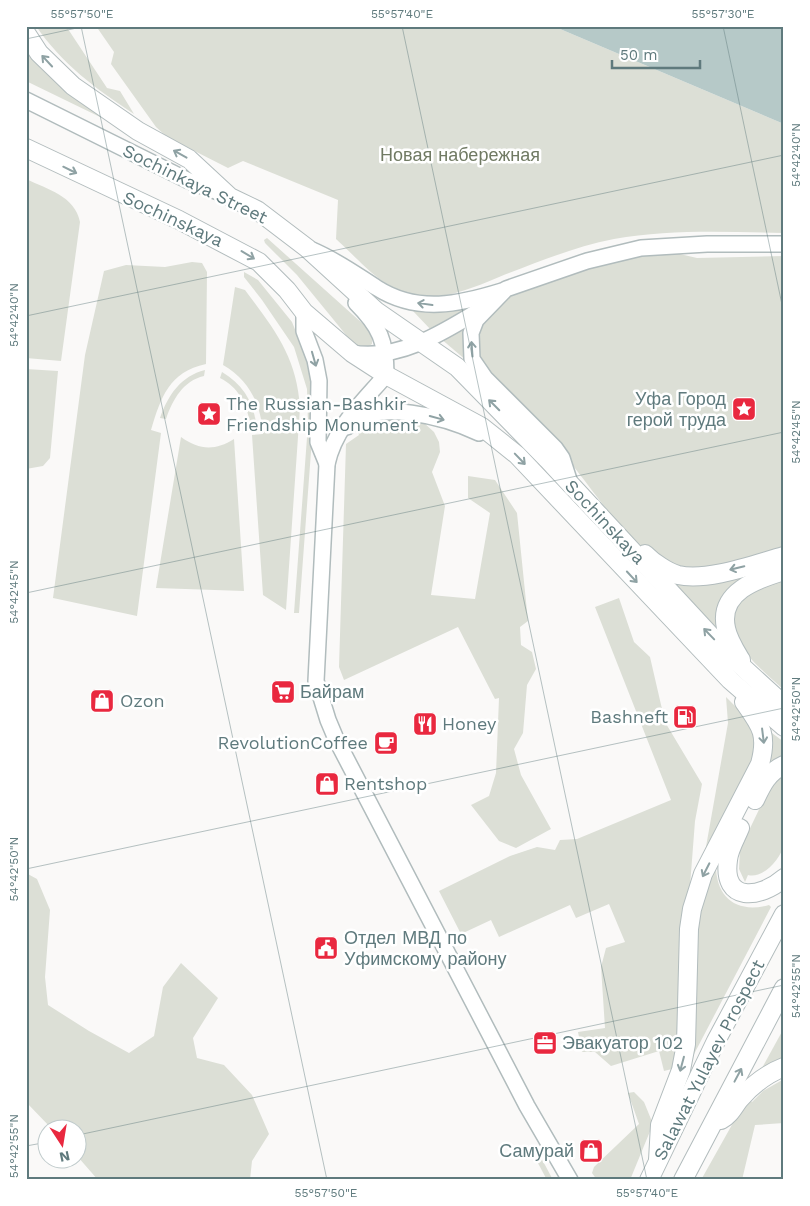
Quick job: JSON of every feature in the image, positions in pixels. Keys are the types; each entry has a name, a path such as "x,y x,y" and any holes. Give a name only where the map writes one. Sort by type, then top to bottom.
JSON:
{"main road":[{"path":"26,33 39,53 73,86 138,131 190,159 230,197"},
{"name":"Sochinskaya","path":"27,150 238,249 259,262 304,312"},
{"name":"Sochinkaya Street","path":"230,197 257,210 307,248 415,345"},
{"path":"304,312 386,375"},
{"name":"Sochinskaya","path":"415,345 457,367 570,484 708,633 784,705"},
{"name":"Sochinskaya","path":"386,375 482,427 517,455 730,680 784,727"},
{"path":"597,513 616,524 649,557 678,574 698,576 722,572 784,556"},
{"path":"744,667 726,630 724,618 728,604 739,590 755,579 784,571"},
{"path":"658,1160 660,1125 681,1070 686,1044 689,929 692,909 703,874 760,764 764,751 761,726 730,680"},
{"path":"784,765 775,769 765,780 741,827 727,861 728,874 733,886 742,893 759,894 773,888 784,878"},
{"name":"Salawat Yulayev Prospect","path":"649,1180 716,1041 784,914"},
{"name":"Salawat Yulayev Prospect","path":"683,1180 784,988"},
{"path":"768,1017 784,1003"},
{"path":"712,1125 728,1115 750,1088 769,1073 784,1066"}],"street":[{"name":"Sochinkaya Street","path":"26,100 187,180 230,197"},
{"path":"307,248 335,259 395,298 422,304 454,304 506,290 587,260 642,248 698,244 784,244"},
{"path":"338,276 343,289 370,317 380,332 386,353 386,375"},
{"path":"506,290 476,320 471,333 472,359 485,378 555,448 562,458 570,484"},
{"path":"494,300 415,345 390,363 386,375 344,422 331,446 327,464 316,681 336,739 527,1106 570,1180"},
{"path":"304,312 304,331 315,360 319,381 318,442 327,464"},
{"path":"359,354 373,352 378,346 380,332"},
{"path":"359,354 386,353 415,345"},
{"path":"327,464 348,425 361,418 381,413 400,412 425,415 498,439"}],"green space":[{"path":"36,26 66,26 107,88 120,91 134,114 80,75 46,40"},
{"name":"Новая набережная","path":"96,26 553,26 784,124 784,233 677,232 614,239 587,245 461,291 436,296 411,294 379,279 336,239 338,200 243,161 228,168 167,137 156,127 111,64 114,52"},
{"path":"26,49 51,77 101,115 100,117 26,81"},
{"path":"26,179 59,194 72,206 80,222 61,361 26,358"},
{"path":"267,238 372,332 372,344 361,348 351,341 297,275 265,243 264,240"},
{"path":"671,252 697,258 784,256 784,550 706,569 687,570 667,563 649,552 633,538 554,443 480,361 477,347 477,337 481,323 495,307 516,293 540,282 596,264 649,254"},
{"path":"192,262 202,263 207,272 206,364 183,373 168,388 151,430 161,433 137,616 53,598 85,355 104,271 126,265 165,267"},
{"path":"244,272 258,280 292,322 309,364 314,387 313,425 299,613 294,613 308,424 307,389 294,347 244,277"},
{"path":"235,287 245,290 282,344 289,359 298,390 300,408 286,610 263,595 252,435 263,434 260,413 247,386 223,365"},
{"path":"479,303 432,331 413,311 439,311"},
{"path":"469,320 467,361 440,338"},
{"path":"26,369 58,371 50,458 43,466 26,469"},
{"path":"205,370 204,376 190,382 180,392 166,419 160,418 171,394 182,382"},
{"path":"222,372 235,381 245,393 252,407 256,423 250,422 240,396 232,386 220,378"},
{"path":"409,418 423,422 434,432 439,442 440,452 432,472 445,506 431,595 475,599 490,513 468,498 468,476 495,480 517,513 528,621 520,627 521,645 532,652 536,669 527,685 523,733 514,749 521,775 551,829 516,848 499,841 471,805 489,796 496,773 499,698 495,699 458,627 344,680 339,667 346,444 359,435 356,428 372,419"},
{"path":"181,437 201,447 220,446 234,439 244,591 156,588"},
{"path":"757,570 719,631 662,574"},
{"path":"784,578 784,690 758,666 743,648 737,638 734,627 734,615 740,599 748,592"},
{"path":"619,598 634,642 650,657 665,722 702,784 695,821 676,1068 664,1071 659,1051 611,1066 595,1052 582,1052 578,1032 605,1028 601,967 606,948 625,942 609,904 576,918 570,905 499,937 491,920 461,934 439,891 510,856 537,847 555,850 560,840 577,839 671,800 595,607"},
{"path":"726,697 750,725 756,737 756,748 745,779 704,858 728,723"},
{"path":"772,733 784,742 784,757 768,763 772,746"},
{"path":"784,773 785,827 782,850 770,867 760,874 748,875 745,882 739,869 740,849 767,793"},
{"path":"716,863 719,885 730,900 737,905 747,907 769,905 771,907 692,1058 695,929"},
{"path":"26,873 37,879 50,910 45,977 48,1005 129,1053 154,1036 163,987 181,963 218,998 193,1038 197,1058 224,1065 252,1095 269,1134 252,1161 250,1180 98,1180 88,1168 88,1118 41,1118 26,1102"},
{"path":"784,1028 784,1062 764,1070 762,1068"},
{"path":"784,1079 784,1123 755,1125 742,1180 701,1180 747,1098 752,1102 763,1091"},
{"path":"634,1092 644,1102 653,1124 630,1180 597,1180 592,1173 594,1167 639,1124 628,1093"},
{"path":"537,1150 553,1180 547,1180 532,1152"}],"shaded area":[{"path":"553,26 784,26 784,124"}],"place":[{"name":"Уфа Город герой труда","path":"744,409"},
{"name":"The Russian-Bashkir Friendship Monument","path":"209,414"},
{"name":"Байрам","path":"283,692"},
{"name":"Ozon","path":"102,701"},
{"name":"Bashneft","path":"685,717"},
{"name":"Honey","path":"425,724"},
{"name":"RevolutionCoffee","path":"386,743"},
{"name":"Rentshop","path":"327,784"},
{"name":"Отдел МВД по Уфимскому району","path":"326,948"},
{"name":"Эвакуатор 102","path":"545,1043"},
{"name":"Самурай","path":"591,1151"}]}
